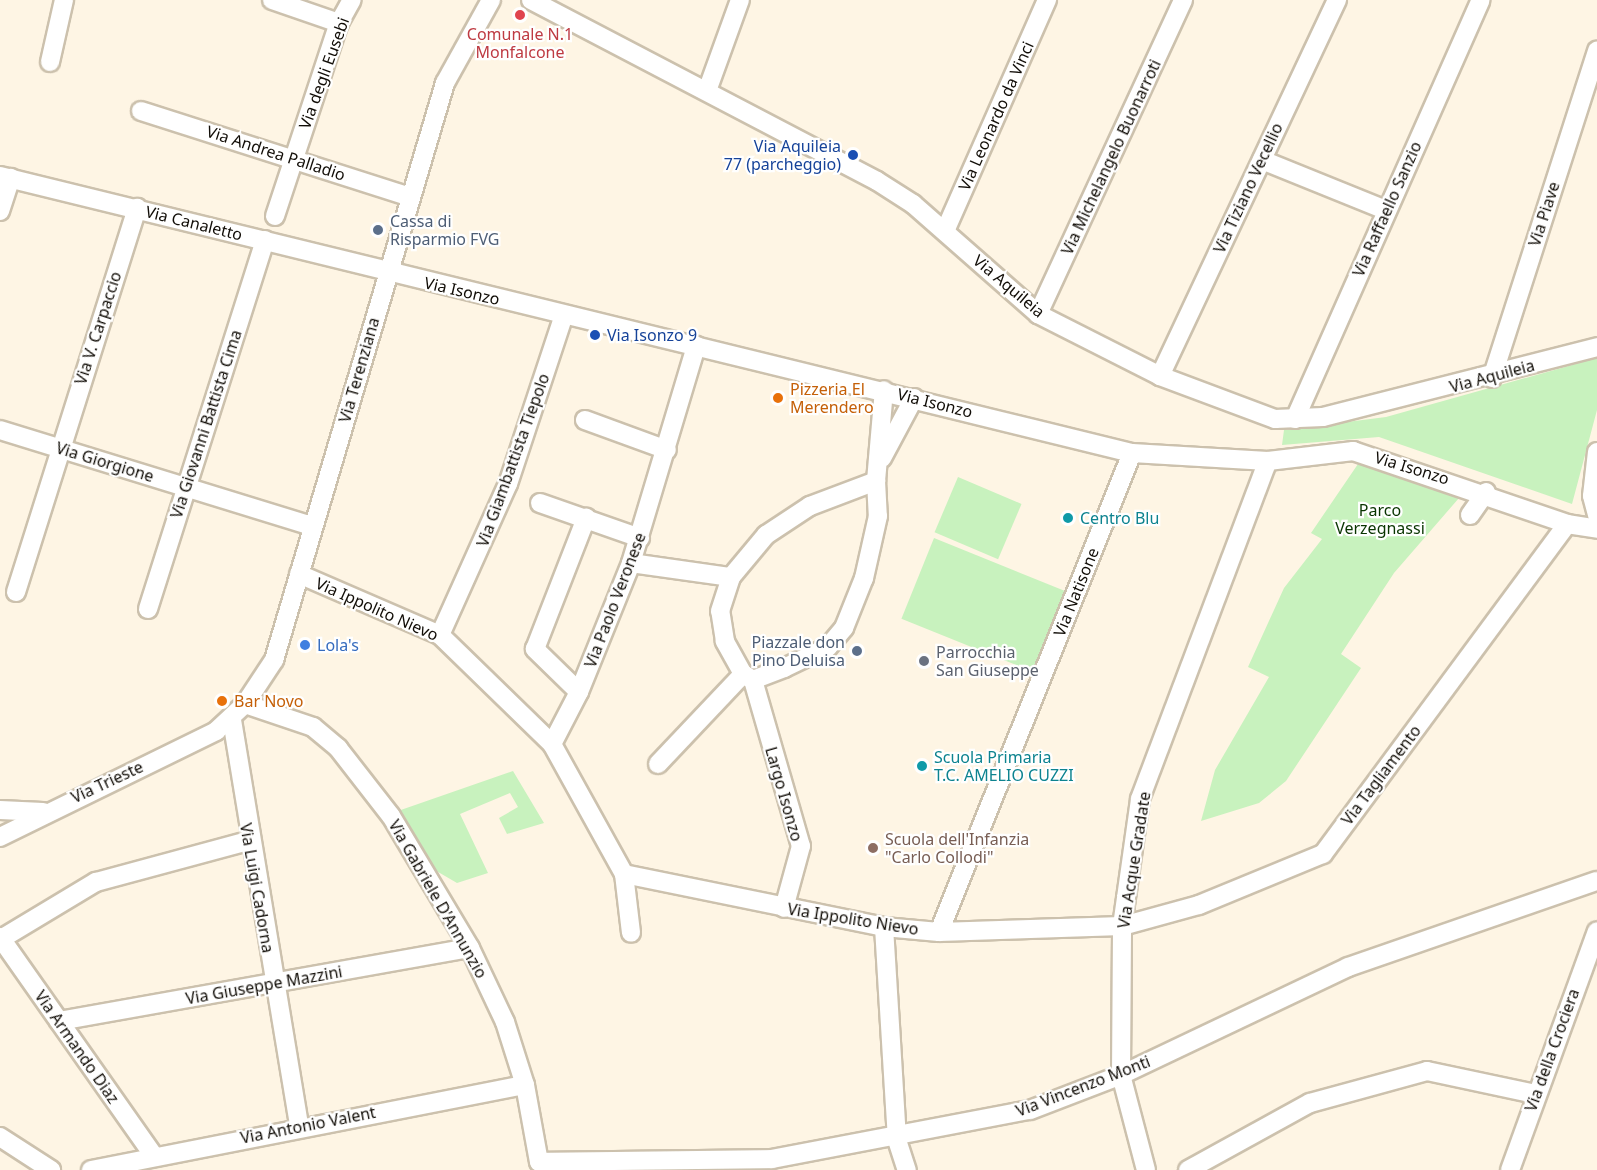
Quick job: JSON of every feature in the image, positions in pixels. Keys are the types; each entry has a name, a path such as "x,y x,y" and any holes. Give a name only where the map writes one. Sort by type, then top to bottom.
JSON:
{"street":[{"path":"50,62 64,0"},
{"path":"272,0 339,23"},
{"name":"Via degli Eusebi","path":"275,216 339,23 352,0"},
{"name":"Via Terenziana","path":"216,731 232,720 274,660 387,272 446,82 491,0"},
{"name":"Via Aquileia","path":"531,0 877,181 945,231 1038,314 1160,376 1275,419 1295,419 1492,378 1597,347"},
{"path":"707,92 740,0"},
{"name":"Via Leonardo da Vinci","path":"945,231 1047,0"},
{"name":"Via Michelangelo Buonarroti","path":"1038,314 1183,0"},
{"name":"Via Tiziano Vecellio","path":"1160,376 1337,0"},
{"name":"Via Raffaello Sanzio","path":"1295,419 1481,0"},
{"name":"Via Piave","path":"1492,378 1597,50"},
{"name":"Via Andrea Palladio","path":"141,111 294,157 410,196"},
{"path":"1262,160 1386,210"},
{"path":"0,211 5,177"},
{"name":"Via Canaletto","path":"5,177 387,272"},
{"name":"Via V. Carpaccio","path":"16,592 137,208"},
{"name":"Via Giovanni Battista Cima","path":"148,609 185,486 265,240"},
{"name":"Via Isonzo","path":"387,272 884,390 1132,453 1268,461 1353,451 1486,492 1567,524 1597,529"},
{"name":"Via Giambattista Tiepolo","path":"440,635 508,484 564,315"},
{"name":"Via Paolo Veronese","path":"552,744 579,692 631,563 667,450 696,346"},
{"path":"658,764 748,677 828,647 843,628 864,578 878,516 876,481 881,460 884,390"},
{"path":"881,460 914,398"},
{"path":"585,420 667,450"},
{"name":"Via Giorgione","path":"0,430 313,526"},
{"path":"1597,452 1592,496 1597,515"},
{"name":"Via Natisone","path":"939,932 1132,453"},
{"name":"Via Acque Gradate","path":"1146,1170 1121,1075 1122,926 1140,799 1268,461"},
{"name":"Largo Isonzo","path":"784,908 801,846 748,677 725,641 720,611 731,577 766,535 810,506 876,481"},
{"path":"1470,515 1486,492"},
{"path":"540,503 640,538"},
{"path":"579,692 535,649 586,518"},
{"name":"Via Tagliamento","path":"1122,926 1199,905 1323,854 1567,524"},
{"path":"631,563 731,577"},
{"name":"Via Ippolito Nievo","path":"299,574 440,635 552,744 624,874 631,933"},
{"name":"Via Gabriele D'Annunzio","path":"245,704 313,727 338,748 391,816 470,948 505,1022 525,1085 537,1166"},
{"name":"Via Luigi Cadorna","path":"232,720 248,841 298,1126"},
{"name":"Via Trieste","path":"0,837 44,812 216,731"},
{"path":"0,810 44,812"},
{"path":"1,938 96,882 248,841"},
{"name":"Via Ippolito Nievo","path":"624,874 884,927 939,932 1122,926"},
{"name":"Via Vincenzo Monti","path":"537,1166 670,1166 772,1159 897,1140 1030,1110 1121,1075 1348,967 1597,881"},
{"path":"884,927 897,1140 907,1170"},
{"name":"Via della Crociera","path":"1510,1170 1535,1094 1597,931"},
{"name":"Via Armando Diaz","path":"1,938 154,1156"},
{"name":"Via Giuseppe Mazzini","path":"59,1021 470,948"},
{"path":"1188,1170 1310,1103 1427,1071 1535,1094"},
{"name":"Via Antonio Valent","path":"91,1170 298,1126 525,1085"},
{"path":"0,1137 51,1170"}],"green space":[{"path":"1597,358 1597,410 1572,504 1379,437 1282,445 1284,430 1386,417"},
{"name":"Parco Verzegnassi","path":"1358,464 1459,498 1394,573 1341,654 1361,668 1286,781 1259,803 1201,821 1215,770 1269,677 1248,667 1284,588 1322,539 1311,533"},
{"path":"958,477 1022,504 998,559 935,532"},
{"path":"934,538 1075,595 1042,676 901,619"},
{"path":"513,771 544,823 507,834 499,818 518,807 510,793 460,814 488,873 457,883 433,869 395,812"}],"place":[{"name":"Comunale N.1 Monfalcone","path":"520,15"},
{"name":"Via Aquileia 77 (parcheggio)","path":"853,155"},
{"name":"Cassa di Risparmio FVG","path":"378,230"},
{"name":"Via Isonzo 9","path":"595,335"},
{"name":"Pizzeria El Merendero","path":"778,398"},
{"name":"Centro Blu","path":"1068,518"},
{"name":"Lola's","path":"305,645"},
{"name":"Piazzale don Pino Deluisa","path":"857,651"},
{"name":"Parrocchia San Giuseppe","path":"924,661"},
{"name":"Bar Novo","path":"222,701"},
{"name":"Scuola Primaria T.C. AMELIO CUZZI","path":"922,766"},
{"name":"Scuola dell'Infanzia \"Carlo Collodi\"","path":"873,848"}]}
